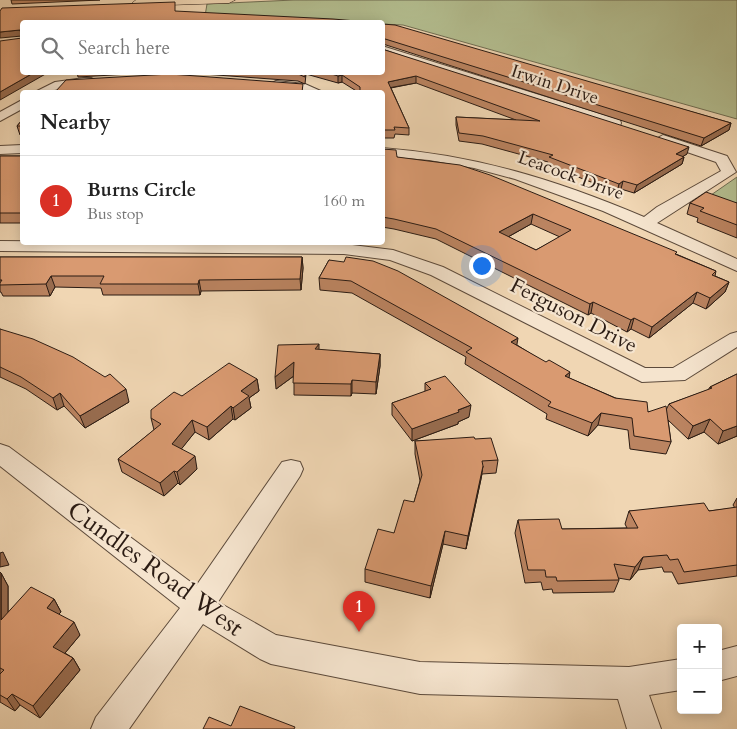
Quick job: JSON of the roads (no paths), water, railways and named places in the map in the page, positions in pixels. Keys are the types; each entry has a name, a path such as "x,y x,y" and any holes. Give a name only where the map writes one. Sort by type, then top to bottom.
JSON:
{"main road":[{"path":"131,4 228,0"}],"street":[{"name":"Irwin Drive","path":"385,50 630,129"},
{"path":"44,90 51,86 66,83 104,81"},
{"path":"261,83 298,86 311,90"},
{"path":"0,117 20,105"},
{"path":"646,223 662,210 729,172 722,159 648,135"},
{"path":"0,150 20,150"},
{"name":"Leacock Drive","path":"385,152 450,158 498,170 646,223 737,266"},
{"name":"Ferguson Drive","path":"0,246 344,249 393,255 437,271 642,375 677,375 737,338"},
{"name":"Cundles Road West","path":"0,453 200,606 270,649 420,678 629,683 677,675"},
{"path":"108,729 200,606 291,469"},
{"path":"722,665 737,661"},
{"path":"629,683 644,729"}],"place":[{"name":"Burns Circle","path":"359,632"}]}
